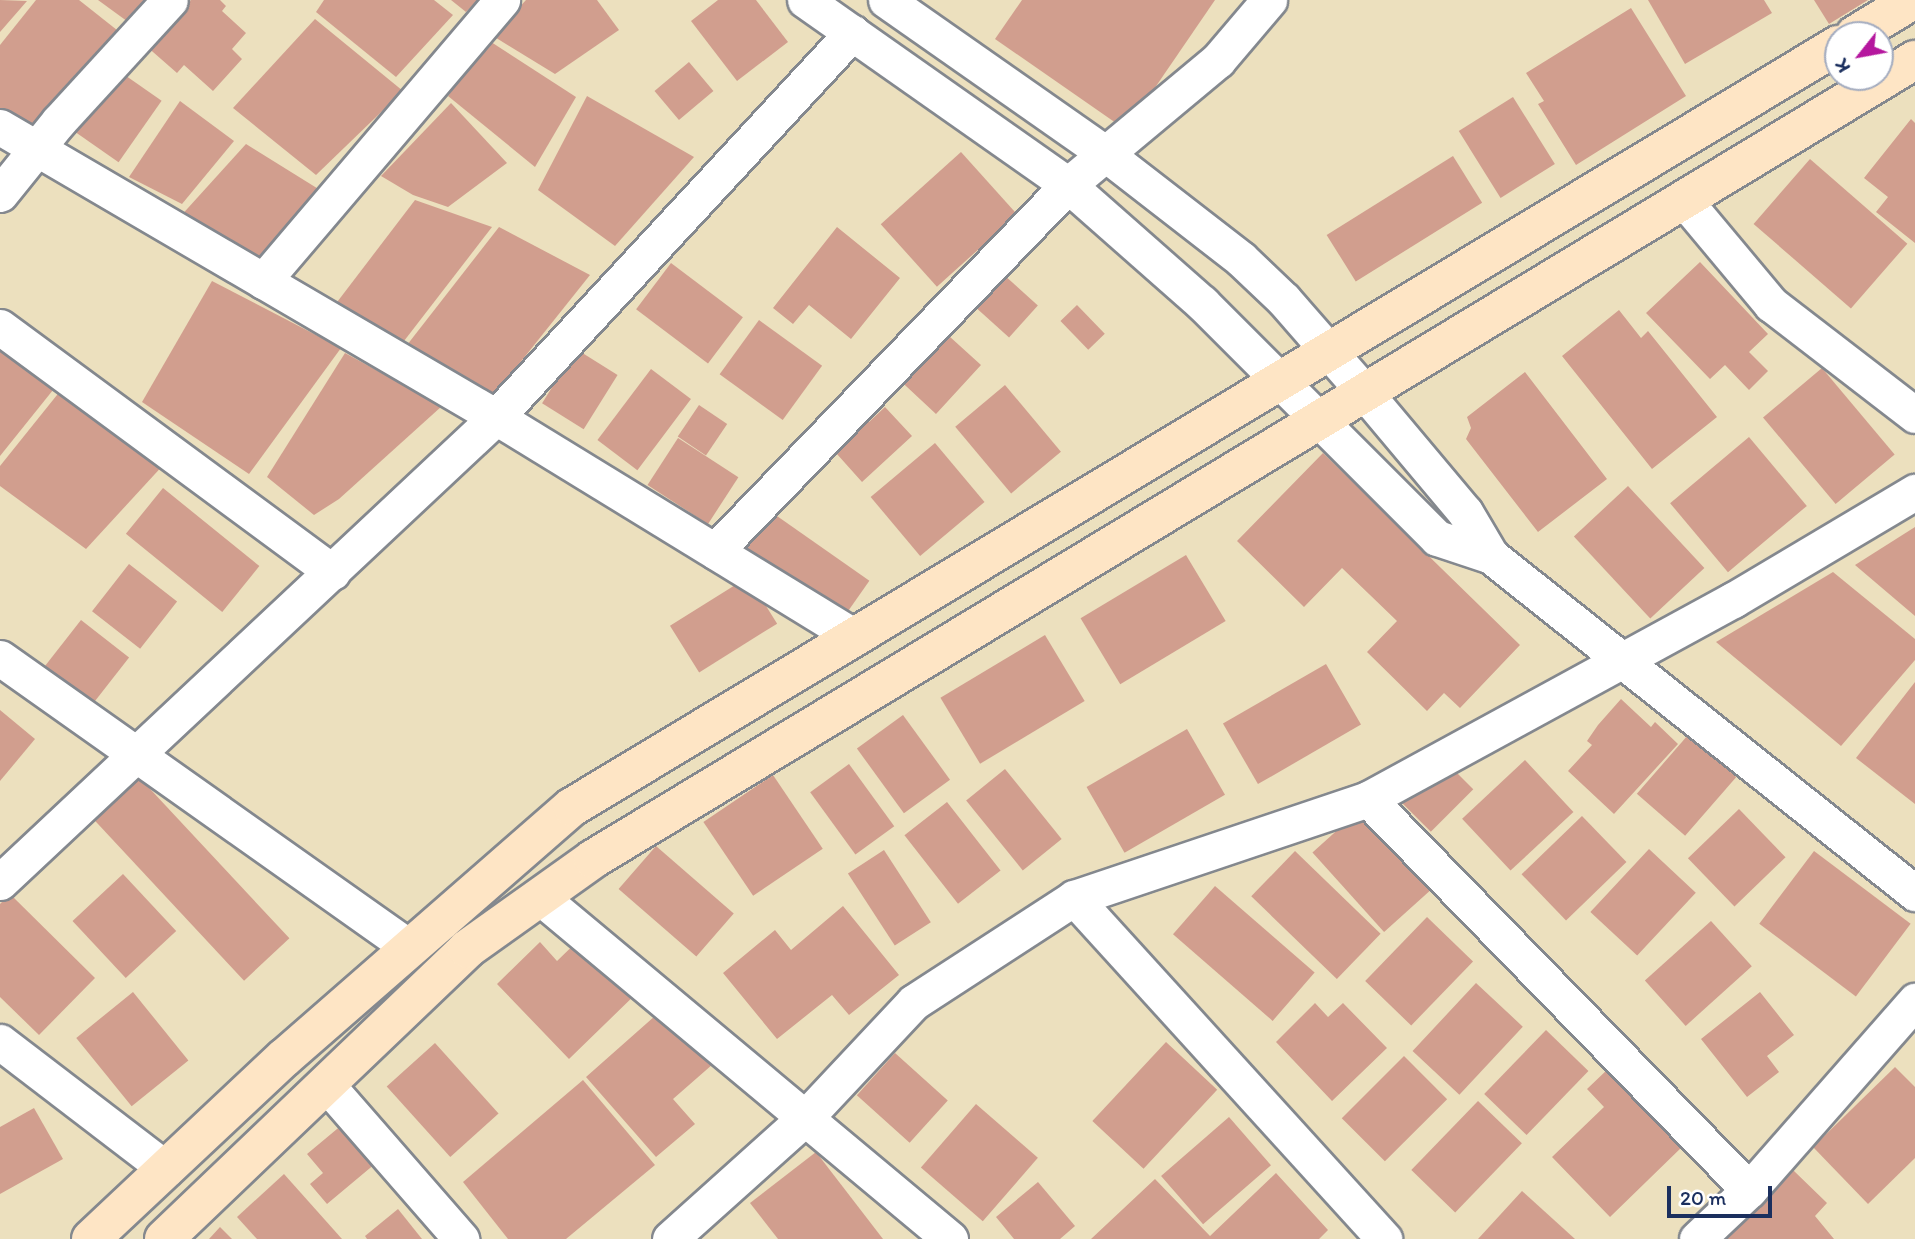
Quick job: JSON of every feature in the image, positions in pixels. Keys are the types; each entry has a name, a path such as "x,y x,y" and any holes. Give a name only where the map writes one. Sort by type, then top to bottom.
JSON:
{"main road":[{"path":"1878,21 1913,0"},
{"path":"91,1239 410,948 572,807 1282,380 1327,349 1824,53"},
{"path":"164,1239 467,949 593,859 1915,60"}],"street":[{"path":"0,194 36,148 170,0"},
{"path":"262,281 502,0"},
{"path":"805,0 1068,185 1282,380 1437,538 1491,556 1625,659 1915,893"},
{"path":"886,0 1107,155 1241,259 1366,393 1465,512 1491,556"},
{"path":"715,551 1068,185 1218,60 1269,0"},
{"path":"0,882 141,754 496,417 852,33"},
{"path":"0,127 496,417 854,636"},
{"path":"1684,200 1732,263 1771,304 1915,415"},
{"path":"0,327 332,572"},
{"path":"670,1239 805,1118 914,1002 1074,898 1367,799 1625,659 1915,492"},
{"path":"0,658 141,754 410,948"},
{"path":"1367,799 1749,1189"},
{"path":"540,897 950,1239"},
{"path":"1074,898 1384,1239"},
{"path":"1697,1239 1749,1189 1915,1001"},
{"path":"0,1042 166,1169"},
{"path":"326,1084 461,1239"}],"building":[{"path":"0,0 27,1 0,32"},
{"path":"36,0 79,0 122,34 28,131 0,113 0,45"},
{"path":"98,0 161,0 135,27"},
{"path":"191,0 220,0 226,6 222,11 246,33 232,49 242,59 213,91 184,65 177,73 145,45"},
{"path":"324,0 434,0 453,15 396,77 316,12"},
{"path":"451,0 478,0 466,12"},
{"path":"526,0 597,0 619,30 555,74 493,36"},
{"path":"718,0 756,0 788,42 737,81 691,21"},
{"path":"1022,0 1215,0 1126,130 995,39"},
{"path":"1648,0 1764,0 1772,13 1685,64"},
{"path":"1814,0 1868,0 1834,21 1827,21"},
{"path":"1631,8 1686,96 1576,165 1538,104 1544,101 1526,73"},
{"path":"315,19 403,91 316,175 233,108"},
{"path":"488,40 576,97 535,167 448,96"},
{"path":"689,62 713,91 679,120 655,91"},
{"path":"119,71 162,101 119,162 76,132"},
{"path":"587,96 694,157 615,246 538,190"},
{"path":"1513,97 1555,164 1501,198 1459,131"},
{"path":"180,101 234,141 182,204 129,177"},
{"path":"451,103 507,163 448,207 413,195 381,176"},
{"path":"1911,119 1915,123 1915,243 1876,212 1888,197 1864,178"},
{"path":"246,144 320,190 251,268 178,219"},
{"path":"961,152 1017,214 937,287 881,224"},
{"path":"1453,156 1482,203 1356,282 1327,235"},
{"path":"1810,159 1907,244 1851,309 1754,224"},
{"path":"415,200 492,227 394,354 328,314"},
{"path":"499,227 590,275 487,404 400,354"},
{"path":"837,227 900,278 851,339 809,305 793,324 773,308"},
{"path":"1700,262 1768,334 1749,352 1768,371 1749,390 1725,365 1710,379 1646,313"},
{"path":"671,263 743,317 708,363 636,309"},
{"path":"994,266 1038,305 1009,337 965,298"},
{"path":"212,281 341,348 249,474 142,402"},
{"path":"1077,305 1105,334 1088,350 1060,321"},
{"path":"1619,310 1641,338 1648,331 1717,417 1652,469 1562,356"},
{"path":"759,320 822,366 783,420 720,374"},
{"path":"949,336 981,365 936,414 892,373 915,347 928,359"},
{"path":"576,349 618,375 584,429 542,403"},
{"path":"0,351 57,385 0,456"},
{"path":"345,353 442,406 339,499 314,515 267,477"},
{"path":"1822,368 1895,455 1836,504 1763,417"},
{"path":"651,369 691,399 637,470 597,440"},
{"path":"1525,372 1607,479 1538,532 1466,439 1471,428 1467,417"},
{"path":"1005,385 1061,452 1011,493 955,427"},
{"path":"61,390 166,462 86,549 0,486 0,466"},
{"path":"699,405 727,424 706,456 678,437"},
{"path":"885,407 912,436 862,482 828,444 861,414 869,422"},
{"path":"1749,437 1807,506 1728,572 1670,503"},
{"path":"678,438 738,477 708,524 648,485"},
{"path":"935,443 984,502 920,556 871,497"},
{"path":"1323,453 1520,645 1460,708 1444,693 1427,711 1367,652 1397,621 1342,568 1304,607 1237,541"},
{"path":"1628,486 1704,568 1650,618 1574,536"},
{"path":"163,488 259,566 222,612 126,534"},
{"path":"767,509 869,581 844,618 741,546"},
{"path":"1915,527 1915,616 1855,565"},
{"path":"1186,555 1226,621 1120,684 1081,618"},
{"path":"129,564 177,602 140,649 92,611"},
{"path":"1833,572 1915,639 1915,660 1841,746 1716,642"},
{"path":"748,577 777,624 699,672 670,626"},
{"path":"81,620 129,658 92,706 43,668"},
{"path":"1045,635 1085,701 980,764 940,698"},
{"path":"1326,664 1361,725 1258,784 1223,724"},
{"path":"1915,682 1915,804 1856,758"},
{"path":"1621,699 1651,727 1655,722 1678,744 1614,814 1568,771 1592,745 1587,741"},
{"path":"0,710 35,739 0,781"},
{"path":"903,715 950,780 904,813 857,749"},
{"path":"1187,729 1225,795 1125,853 1087,787"},
{"path":"1688,735 1736,777 1685,836 1637,794"},
{"path":"1525,760 1573,812 1511,871 1462,819"},
{"path":"1445,761 1473,789 1431,832 1403,803"},
{"path":"849,764 894,826 855,855 810,792"},
{"path":"1005,769 1062,839 1023,870 966,800"},
{"path":"773,775 823,849 753,896 703,822"},
{"path":"138,776 289,938 244,981 93,818"},
{"path":"947,802 1001,871 958,904 904,835"},
{"path":"1363,807 1435,887 1384,932 1312,853"},
{"path":"1739,809 1786,857 1734,907 1688,858"},
{"path":"1582,816 1626,862 1566,920 1522,874"},
{"path":"656,846 734,914 696,957 619,889"},
{"path":"1649,849 1696,893 1637,956 1590,912"},
{"path":"884,850 931,922 895,946 848,873"},
{"path":"1295,851 1381,934 1337,979 1251,896"},
{"path":"1814,851 1911,924 1856,996 1759,924"},
{"path":"123,874 176,931 126,978 73,921"},
{"path":"1215,886 1315,973 1273,1021 1173,934"},
{"path":"10,894 95,978 39,1035 0,997 0,904"},
{"path":"843,906 899,975 849,1015 832,995 777,1039 723,973 775,930 791,950"},
{"path":"1427,917 1473,961 1411,1025 1365,981"},
{"path":"1711,921 1752,966 1686,1026 1645,981"},
{"path":"588,931 642,988 569,1059 497,984 540,942 557,961"},
{"path":"1476,983 1523,1027 1459,1095 1413,1051"},
{"path":"133,992 188,1060 132,1106 76,1038"},
{"path":"1760,992 1794,1035 1767,1056 1779,1072 1747,1097 1701,1039"},
{"path":"1315,1003 1328,1017 1343,1003 1387,1048 1332,1101 1276,1042"},
{"path":"664,1008 713,1064 673,1099 695,1124 656,1157 586,1077"},
{"path":"1546,1030 1588,1071 1527,1135 1484,1094"},
{"path":"1166,1042 1217,1090 1144,1169 1092,1121"},
{"path":"435,1043 499,1114 450,1157 387,1086"},
{"path":"895,1053 948,1101 910,1143 857,1095"},
{"path":"1404,1056 1447,1099 1385,1161 1342,1118"},
{"path":"1895,1067 1915,1087 1915,1158 1868,1204 1813,1147"},
{"path":"1609,1068 1684,1145 1610,1217 1552,1157 1604,1107 1587,1089"},
{"path":"583,1080 655,1165 566,1239 508,1239 463,1182"},
{"path":"1478,1101 1522,1143 1455,1212 1411,1170"},
{"path":"976,1104 1038,1158 983,1221 921,1167"},
{"path":"34,1108 63,1159 0,1194 0,1127"},
{"path":"1229,1117 1271,1165 1203,1224 1161,1176"},
{"path":"349,1119 382,1158 327,1204 310,1184 323,1173 307,1154"},
{"path":"816,1152 883,1239 778,1239 750,1203"},
{"path":"1793,1170 1827,1203 1815,1216 1834,1239 1725,1239"},
{"path":"1276,1173 1328,1230 1319,1239 1091,1239 1155,1179 1210,1236"},
{"path":"284,1174 342,1239 257,1239 237,1217"},
{"path":"1038,1182 1075,1226 1060,1239 1014,1239 996,1217"},
{"path":"1522,1191 1575,1239 1478,1239"},
{"path":"398,1209 422,1239 367,1239 365,1236"},
{"path":"220,1227 232,1239 209,1239"}]}
